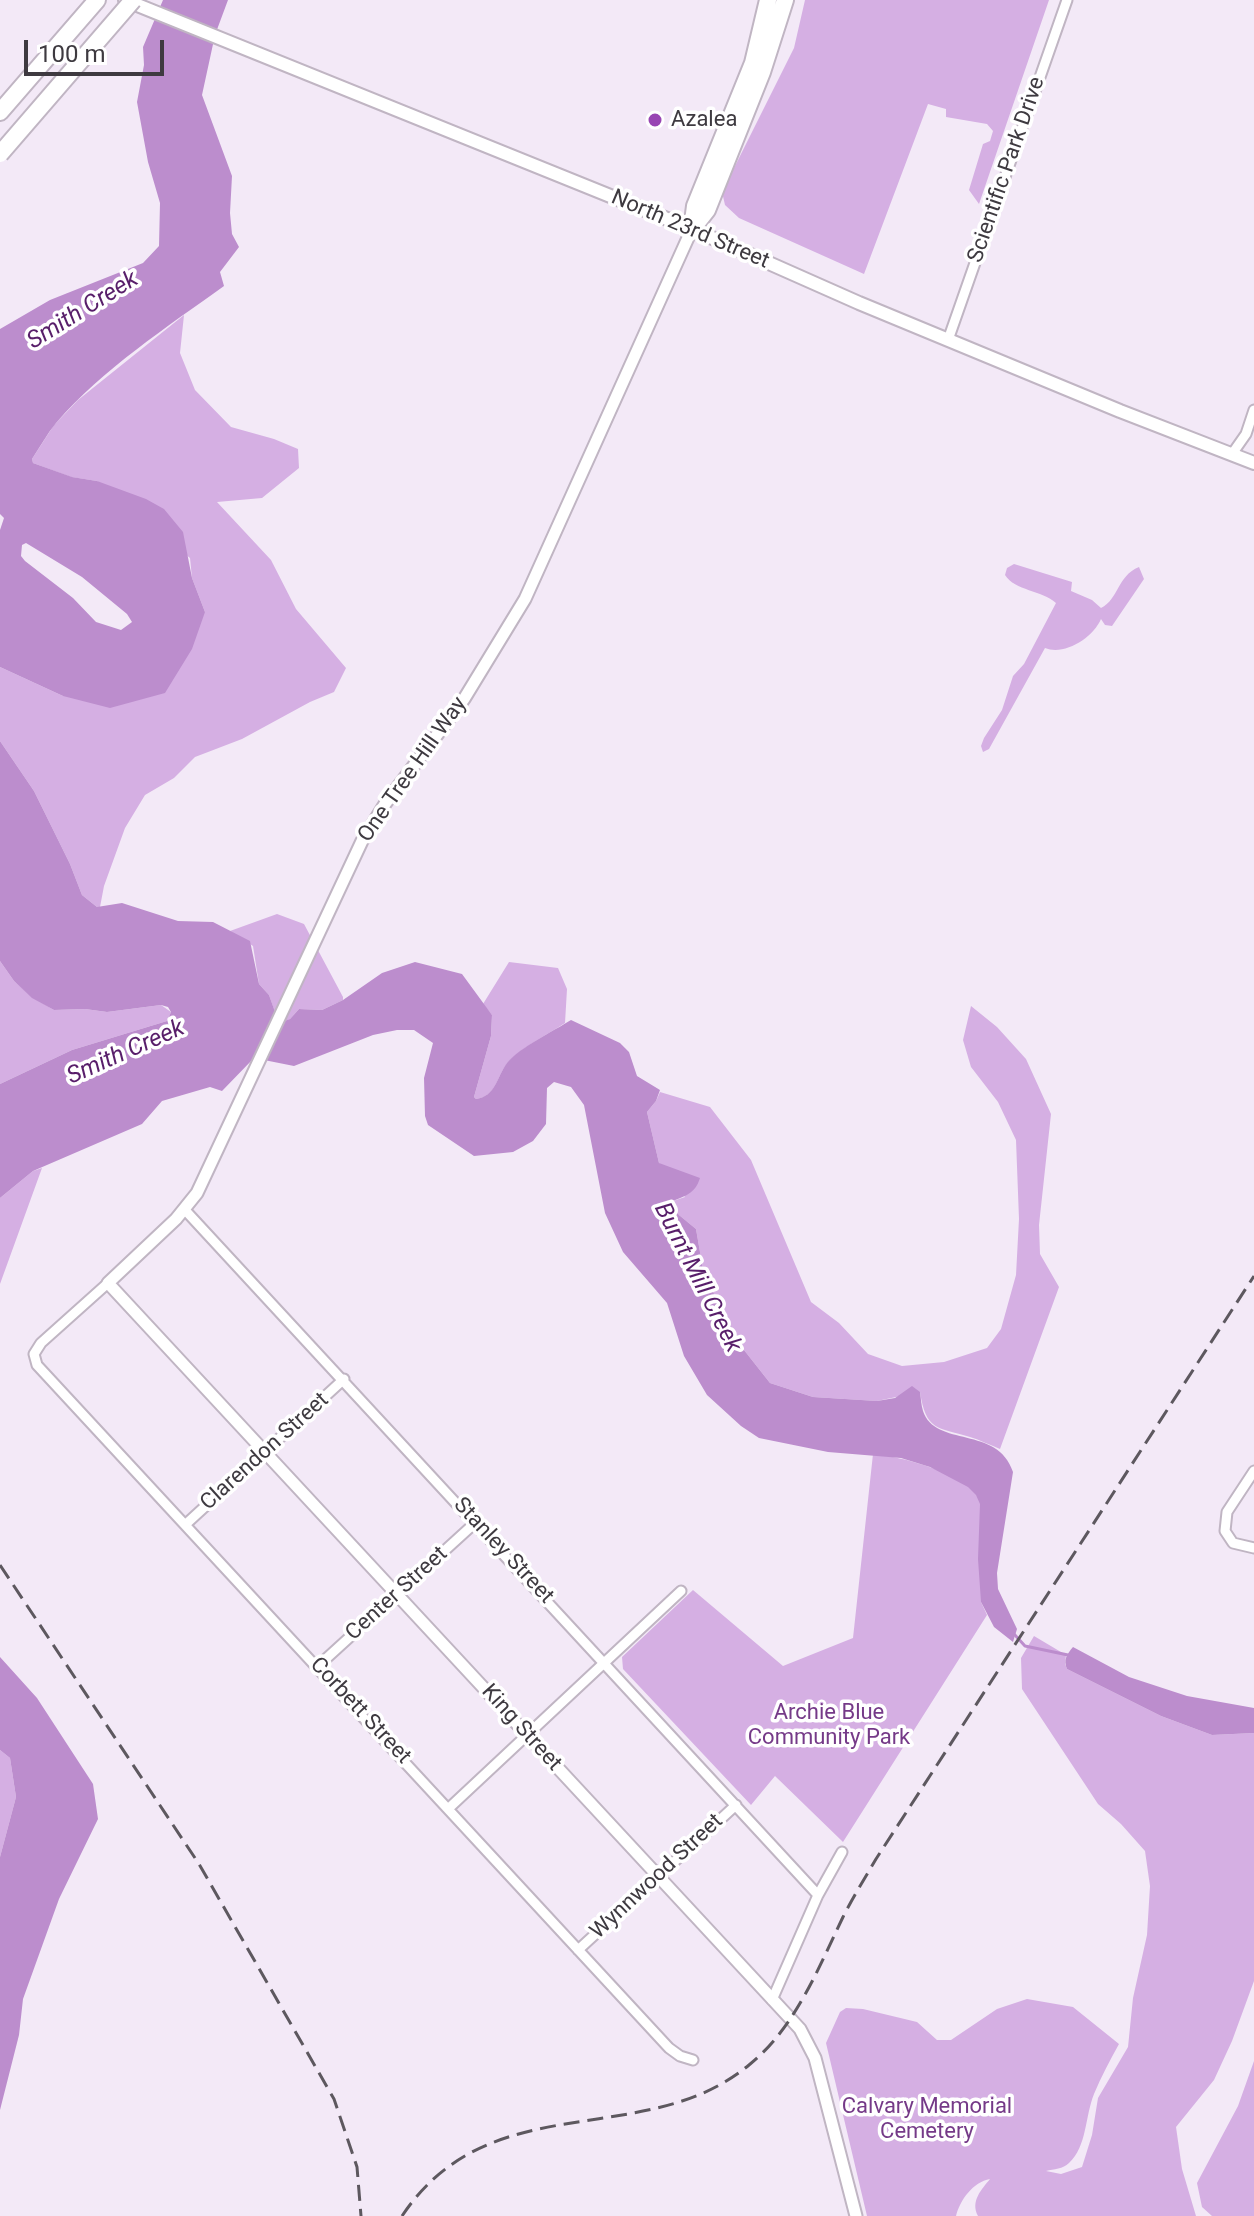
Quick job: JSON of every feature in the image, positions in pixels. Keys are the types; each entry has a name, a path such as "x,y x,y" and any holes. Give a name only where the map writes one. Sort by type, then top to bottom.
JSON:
{"highway":[{"path":"0,112 97,0"},
{"path":"692,229 695,206 753,63 768,0"},
{"path":"692,229 707,210 762,72 785,0"},
{"path":"0,154 139,4"}],"main road":[{"name":"North 23rd Street","path":"124,0 692,229 948,340 1254,463"}],"street":[{"name":"Scientific Park Drive","path":"948,340 1067,0"},
{"name":"One Tree Hill Way","path":"34,1354 41,1343 185,1210 204,1181 376,815 464,699 525,599 692,229"},
{"path":"1232,454 1246,434 1254,410"},
{"name":"Stanley Street","path":"185,1210 818,1895"},
{"name":"King Street","path":"108,1283 804,2034 815,2058 856,2216"},
{"name":"Corbett Street","path":"34,1354 37,1365 669,2048 693,2060"},
{"name":"Clarendon Street","path":"186,1524 344,1379"},
{"path":"1254,1471 1227,1512 1225,1531 1233,1543 1254,1548"},
{"name":"Center Street","path":"318,1666 476,1522"},
{"path":"449,1808 681,1591"},
{"name":"Wynnwood Street","path":"578,1950 736,1805"},
{"path":"772,2000 818,1895 842,1852"}],"green space":[{"path":"805,0 1049,0 979,204 969,190 983,144 990,141 993,131 987,124 946,117 946,109 928,104 864,274 739,218 725,205 722,192 794,48"},
{"path":"184,315 180,353 195,390 231,427 298,449 299,468 262,498 217,502 271,560 296,609 346,668 334,692 242,739 195,757 174,778 145,795 125,828 104,886 100,907 97,907 82,895 34,791 0,741 0,667 63,696 205,612 192,578 190,558 97,481 71,477 33,463 32,459 54,425 78,400"},
{"path":"1014,564 1072,582 1071,591 1092,600 1101,608 1132,571 1139,567 1144,579 1112,626 1105,625 1101,619 1092,633 1077,644 1061,650 1045,648 989,749 983,752 981,746 984,738 1002,710 1013,676 1024,664 1056,603 1009,580 1005,575 1007,568"},
{"path":"277,914 304,924 343,997 343,1000 322,1010 299,1009 290,1019 279,1024 269,995 259,984 253,946 230,931"},
{"path":"0,961 14,981 54,1010 107,1012 161,1005 171,1012 167,1021 72,1050 0,1084"},
{"path":"509,962 558,968 567,989 565,1023 512,1058 489,1093 476,1099 474,1097 491,1036 492,1015 483,1004"},
{"path":"971,1006 997,1027 1026,1059 1051,1114 1039,1225 1040,1254 1059,1287 1000,1449 935,1425 926,1414 920,1392 877,1401 813,1397 770,1383 744,1350 704,1275 696,1229 679,1215 670,1202 685,1197 659,1163 647,1112 660,1092 710,1107 751,1160 811,1302 839,1323 868,1354 902,1366 944,1362 987,1348 1001,1329 1016,1275 1019,1219 1016,1140 998,1102 971,1067 963,1040"},
{"path":"42,1168 0,1284 0,1198 33,1171"},
{"name":"Archie Blue Community Park","path":"873,1454 933,1468 974,1491 982,1510 981,1602 987,1615 843,1842 775,1776 751,1805 623,1669 622,1657 693,1590 783,1666 853,1638"},
{"name":"Calvary Memorial Cemetery","path":"1034,1636 1066,1655 1067,1669 1161,1716 1212,1735 1254,1733 1254,1981 1214,2080 1176,2127 1182,2169 1196,2216 978,2216 976,2200 990,2179 968,2193 956,2216 867,2216 826,2043 840,2012 846,2008 917,2022 937,2040 951,2040 997,2009 1027,1999 1073,2007 1119,2044 1094,2094 1075,2156 1064,2166 1046,2171 1061,2174 1082,2167 1092,2135 1098,2098 1128,2047 1133,1998 1147,1935 1150,1886 1145,1851 1098,1804 1022,1689 1021,1658"},
{"path":"0,1750 10,1758 16,1797 0,1857"},
{"path":"1254,2061 1254,2216 1212,2216 1202,2207 1197,2183 1238,2106"}],"water":[{"name":"Smith Creek","path":"163,0 228,0 215,35 202,95 232,176 232,234 239,247 220,272 224,286 136,350 74,403 32,459 33,463 72,477 97,481 146,499 164,509 183,532 192,578 205,612 192,649 165,693 110,708 63,696 0,667 0,530 4,518 0,514 0,329 50,300 143,263 159,246 160,203 148,162 137,102 144,65 143,47","holes":["26,543 82,577 127,614 132,622 121,630 96,622 73,598 25,561 21,556 22,545"]},
{"name":"Smith Creek","path":"0,741 34,791 82,895 97,907 122,903 178,921 213,922 250,941 259,984 269,995 279,1023 290,1019 299,1009 322,1010 343,1000 382,973 415,962 462,974 492,1015 491,1036 474,1097 476,1099 492,1090 513,1057 571,1020 620,1043 629,1052 637,1076 660,1090 647,1112 659,1163 700,1178 692,1191 670,1202 679,1215 696,1229 704,1275 744,1350 770,1383 813,1397 877,1401 895,1398 912,1386 920,1392 923,1411 930,1422 940,1430 981,1442 1005,1457 1013,1472 997,1573 998,1589 1017,1629 1013,1642 994,1627 981,1602 978,1559 980,1504 968,1487 930,1467 901,1458 828,1452 759,1438 707,1395 684,1356 667,1303 623,1252 605,1213 584,1105 571,1087 554,1082 547,1088 546,1124 533,1141 513,1152 474,1156 428,1125 424,1078 433,1043 414,1030 397,1030 373,1035 294,1066 254,1058 222,1091 210,1087 162,1101 142,1124 33,1171 0,1198 0,1084 72,1050 167,1021 171,1012 161,1005 107,1012 54,1010 32,998 14,981 0,961"},
{"path":"1073,1647 1129,1677 1187,1696 1254,1708 1254,1733 1212,1735 1161,1716 1067,1669 1066,1657"},
{"path":"0,1657 37,1698 93,1784 98,1819 59,1899 23,1999 19,2035 0,2110 0,1857 16,1797 10,1758 0,1750"}],"waterway":[{"name":"Burnt Mill Creek","path":"1014,1634 1025,1646 1068,1655"}],"railway":[{"path":"402,2216 438,2175 479,2149 523,2133 663,2107 708,2091 749,2065 780,2034 804,1997 876,1859 1254,1276"},
{"path":"0,1565 199,1864 334,2099 357,2167 361,2216"}],"place":[{"name":"Azalea","path":"655,120"}]}
